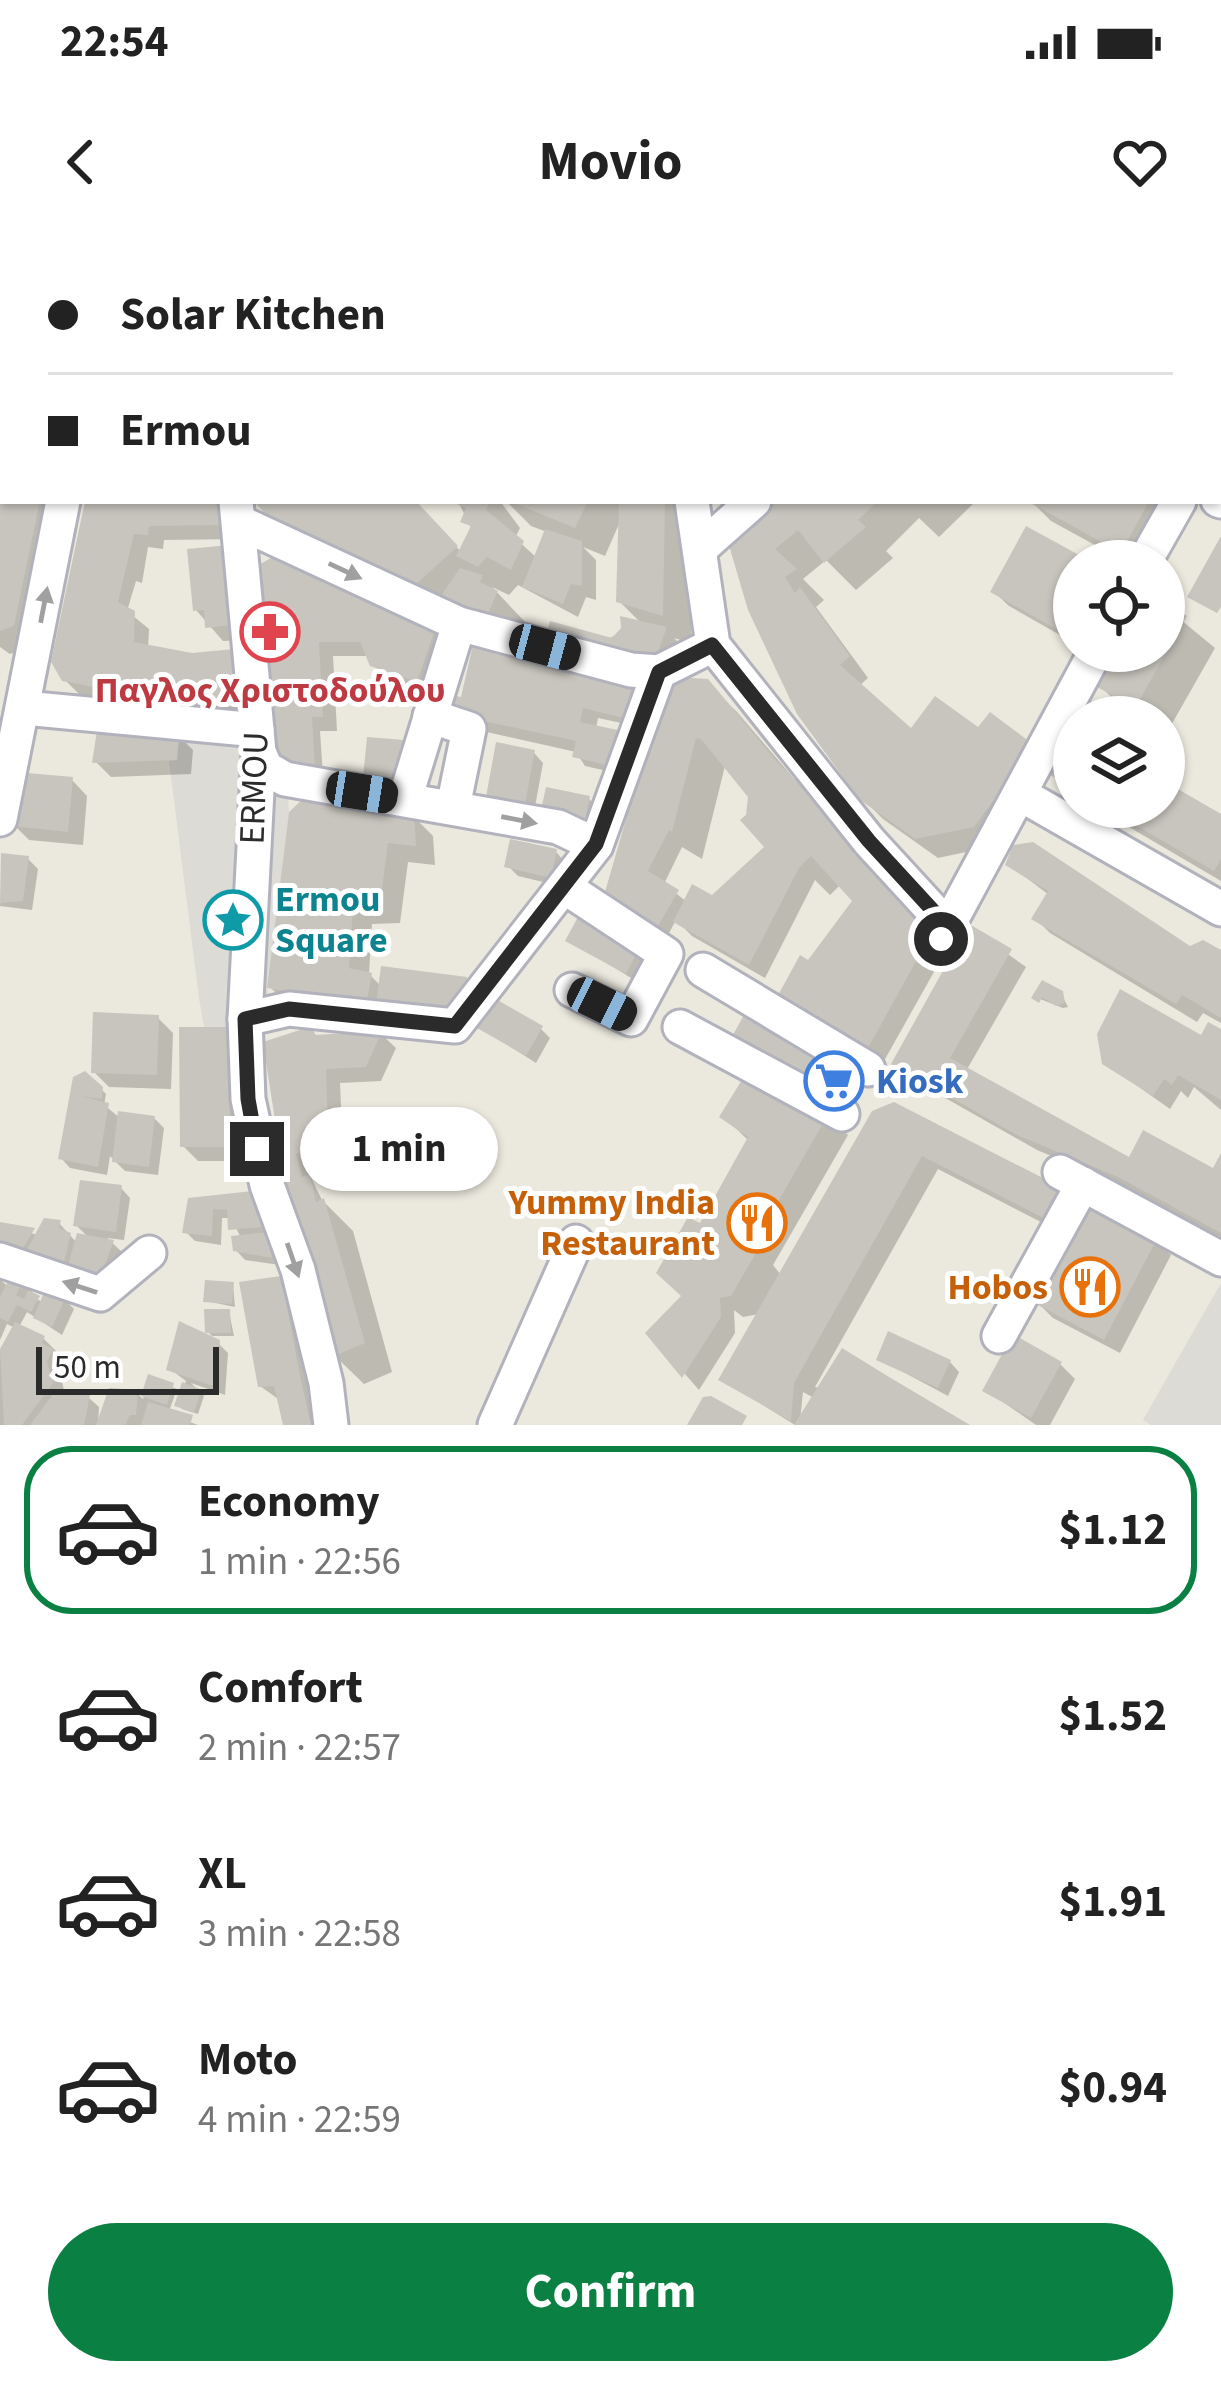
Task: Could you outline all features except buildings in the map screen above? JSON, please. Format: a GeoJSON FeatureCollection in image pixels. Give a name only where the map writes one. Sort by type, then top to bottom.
{"type":"FeatureCollection","features":[{"type":"Feature","properties":{"kind":"street"},"geometry":{"type":"LineString","coordinates":[[0,819],[8,705],[62,504]]}},
{"type":"Feature","properties":{"kind":"street"},"geometry":{"type":"LineString","coordinates":[[692,504],[712,645],[945,933],[1085,672]]}},
{"type":"Feature","properties":{"kind":"street"},"geometry":{"type":"LineString","coordinates":[[700,549],[751,504]]}},
{"type":"Feature","properties":{"kind":"street"},"geometry":{"type":"LineString","coordinates":[[1157,540],[1177,504]]}},
{"type":"Feature","properties":{"kind":"street"},"geometry":{"type":"LineString","coordinates":[[237,511],[459,624],[631,670],[659,672],[712,645]]}},
{"type":"Feature","properties":{"kind":"street","name":"ERMOU"},"geometry":{"type":"LineString","coordinates":[[237,511],[258,741],[245,1019],[248,1099],[257,1149],[298,1270],[326,1383],[331,1425]]}},
{"type":"Feature","properties":{"kind":"street"},"geometry":{"type":"LineString","coordinates":[[405,799],[459,624]]}},
{"type":"Feature","properties":{"kind":"street"},"geometry":{"type":"LineString","coordinates":[[245,1019],[289,1009],[455,1026],[596,844],[659,672]]}},
{"type":"Feature","properties":{"kind":"street"},"geometry":{"type":"LineString","coordinates":[[8,705],[258,741],[266,769],[285,779],[558,827],[596,844]]}},
{"type":"Feature","properties":{"kind":"street"},"geometry":{"type":"LineString","coordinates":[[430,716],[469,729],[453,807]]}},
{"type":"Feature","properties":{"kind":"street"},"geometry":{"type":"LineString","coordinates":[[1020,794],[1221,909]]}},
{"type":"Feature","properties":{"kind":"street"},"geometry":{"type":"LineString","coordinates":[[566,888],[666,954],[632,1019],[572,990]]}},
{"type":"Feature","properties":{"kind":"street"},"geometry":{"type":"LineString","coordinates":[[703,970],[868,1069]]}},
{"type":"Feature","properties":{"kind":"street"},"geometry":{"type":"LineString","coordinates":[[680,1027],[842,1114]]}},
{"type":"Feature","properties":{"kind":"street"},"geometry":{"type":"LineString","coordinates":[[999,1336],[1071,1178],[1221,1259]]}},
{"type":"Feature","properties":{"kind":"street"},"geometry":{"type":"LineString","coordinates":[[495,1425],[576,1242]]}},
{"type":"Feature","properties":{"kind":"street"},"geometry":{"type":"LineString","coordinates":[[0,1260],[100,1294],[149,1253]]}},
{"type":"Feature","properties":{"kind":"shaded area","name":"Ermou Square"},"geometry":{"type":"Polygon","coordinates":[[[183,704],[249,708],[287,778],[289,812],[267,988],[272,1009],[229,1027],[204,1027],[199,998],[169,761],[177,760],[183,704]]]}},
{"type":"Feature","properties":{"kind":"shaded area"},"geometry":{"type":"Polygon","coordinates":[[[1221,1283],[1221,1425],[1151,1425],[1143,1420],[1221,1283]]]}},
{"type":"Feature","properties":{"kind":"place","name":"Παγλος Χριστοδούλου"},"geometry":{"type":"Point","coordinates":[270,632]}},
{"type":"Feature","properties":{"kind":"place","name":"Ermou Square"},"geometry":{"type":"Point","coordinates":[233,920]}},
{"type":"Feature","properties":{"kind":"place","name":"Kiosk"},"geometry":{"type":"Point","coordinates":[834,1081]}},
{"type":"Feature","properties":{"kind":"place","name":"Yummy India Restaurant"},"geometry":{"type":"Point","coordinates":[757,1223]}},
{"type":"Feature","properties":{"kind":"place","name":"Hobos"},"geometry":{"type":"Point","coordinates":[1090,1287]}},
{"type":"Feature","properties":{"kind":"route"},"geometry":{"type":"LineString","coordinates":[[257,1149],[248,1099],[245,1019],[272,1009],[289,1009],[455,1026],[596,844],[612,812],[659,672],[712,645],[869,841],[948,927],[941,939]]}}]}
